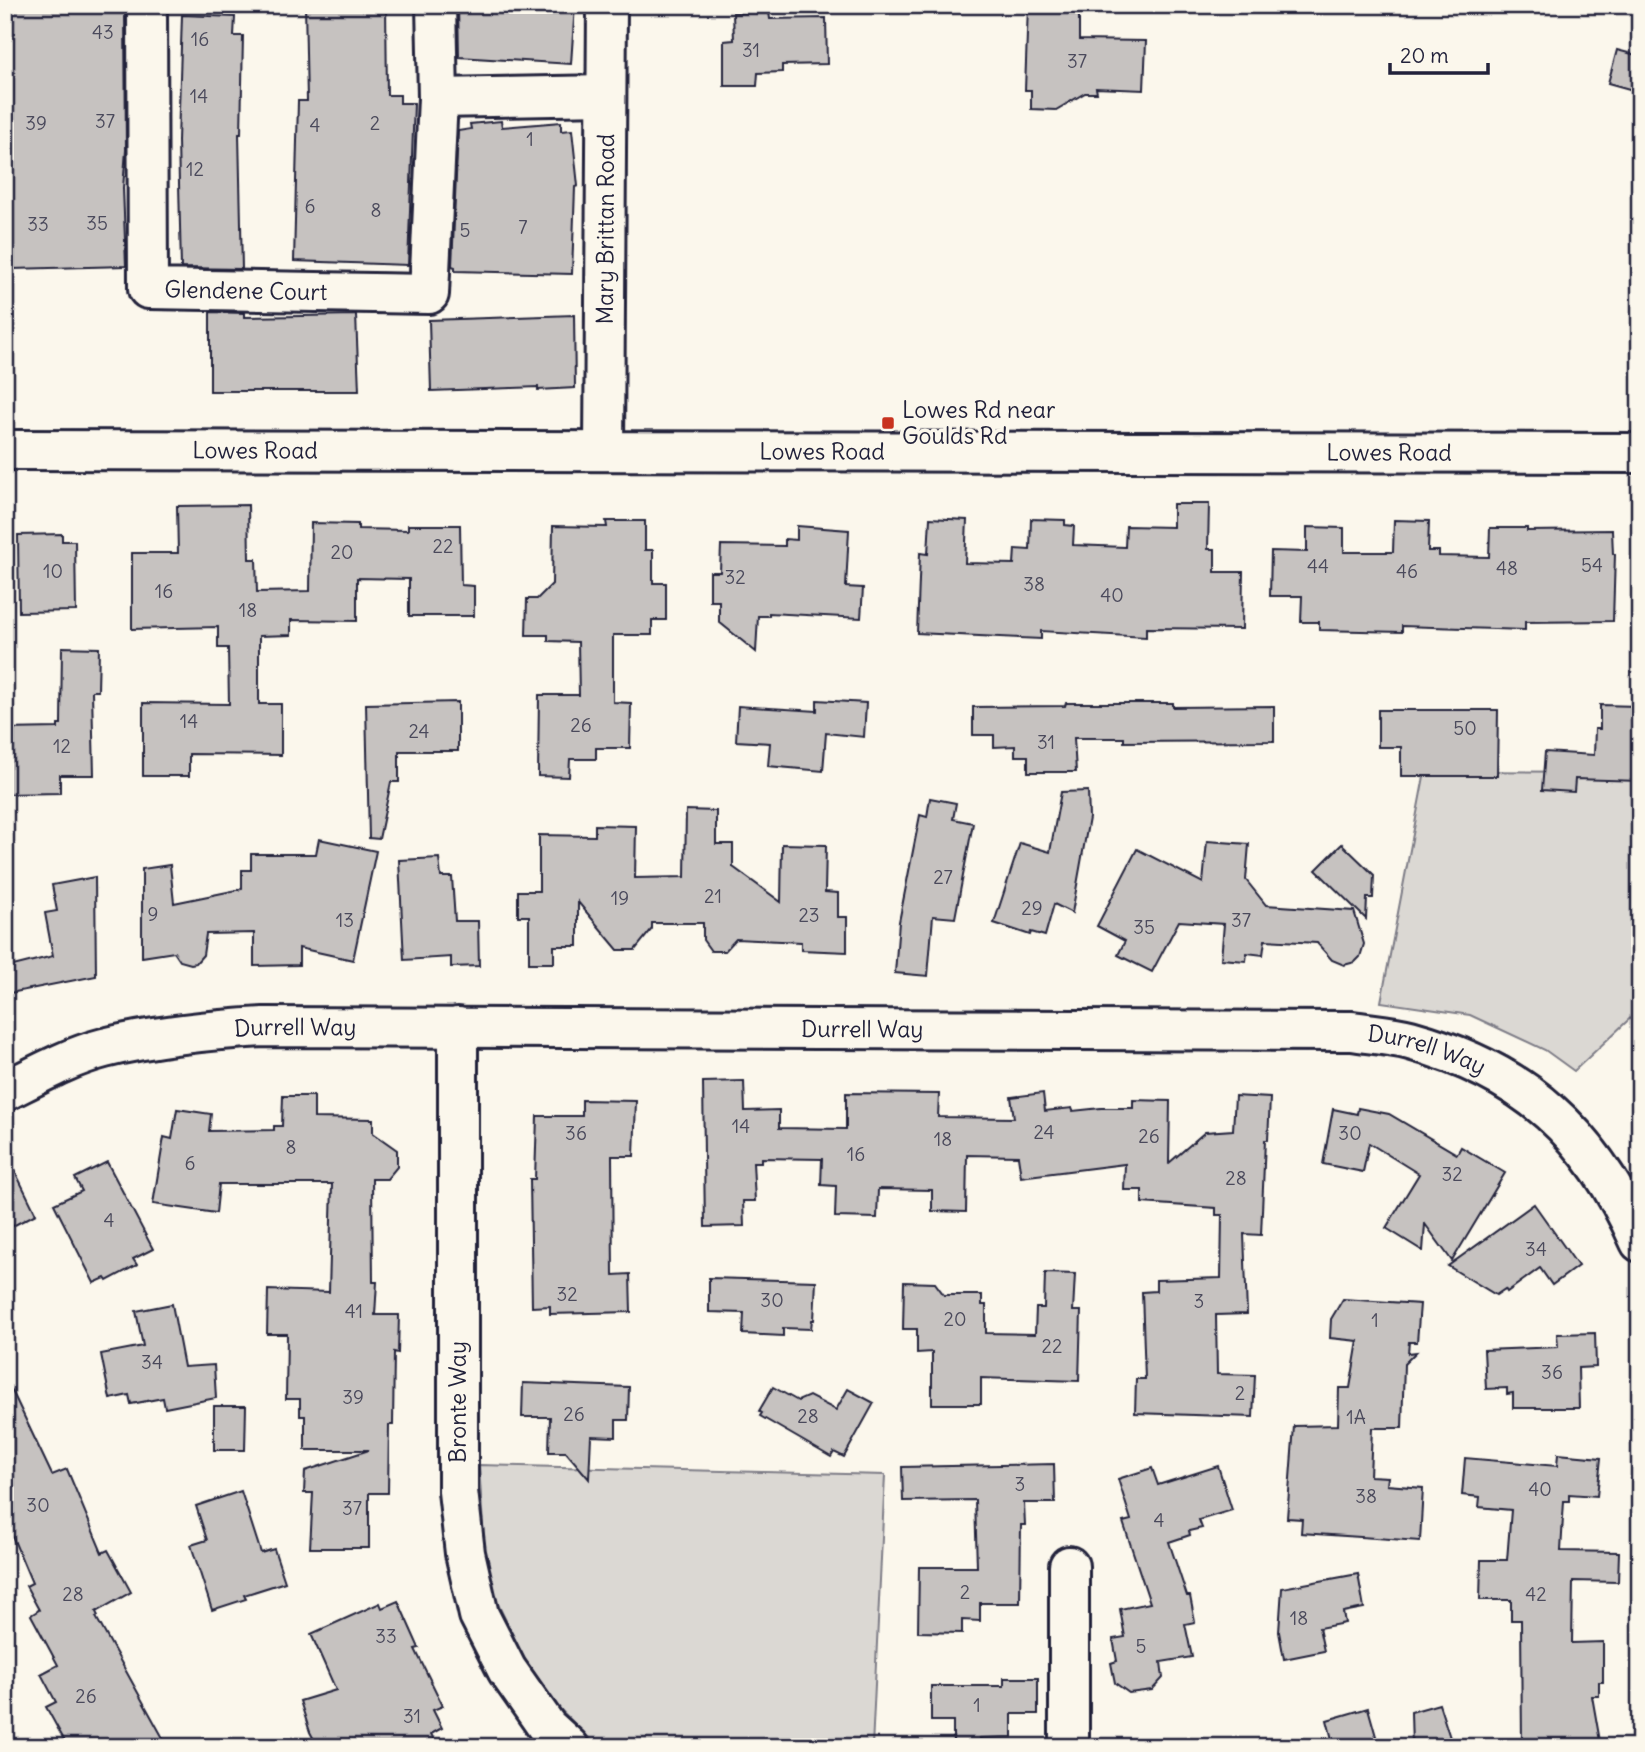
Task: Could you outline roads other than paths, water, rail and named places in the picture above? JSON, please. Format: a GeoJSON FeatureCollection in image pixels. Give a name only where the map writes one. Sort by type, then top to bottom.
{"type":"FeatureCollection","features":[{"type":"Feature","properties":{"kind":"street","name":"Glendene Court"},"geometry":{"type":"LineString","coordinates":[[146,5],[148,289],[429,294],[438,97],[436,5]]}},
{"type":"Feature","properties":{"kind":"street","name":"Mary Brittan Road"},"geometry":{"type":"LineString","coordinates":[[604,451],[607,5]]}},
{"type":"Feature","properties":{"kind":"street"},"geometry":{"type":"LineString","coordinates":[[438,97],[606,95]]}},
{"type":"Feature","properties":{"kind":"street","name":"Lowes Road"},"geometry":{"type":"LineString","coordinates":[[5,450],[1640,453]]}},
{"type":"Feature","properties":{"kind":"street","name":"Durrell Way"},"geometry":{"type":"LineString","coordinates":[[5,1091],[56,1065],[103,1049],[202,1031],[264,1027],[1352,1031],[1408,1040],[1465,1058],[1514,1083],[1553,1114],[1584,1145],[1611,1185],[1640,1242]]}},
{"type":"Feature","properties":{"kind":"street","name":"Bronte Way"},"geometry":{"type":"LineString","coordinates":[[458,1027],[458,1491],[465,1553],[479,1615],[508,1670],[547,1727],[569,1747]]}},
{"type":"Feature","properties":{"kind":"street"},"geometry":{"type":"LineString","coordinates":[[1069,1566],[1069,1747]]}},
{"type":"Feature","properties":{"kind":"place","name":"Lowes Rd near Goulds Rd"},"geometry":{"type":"Point","coordinates":[888,423]}}]}
